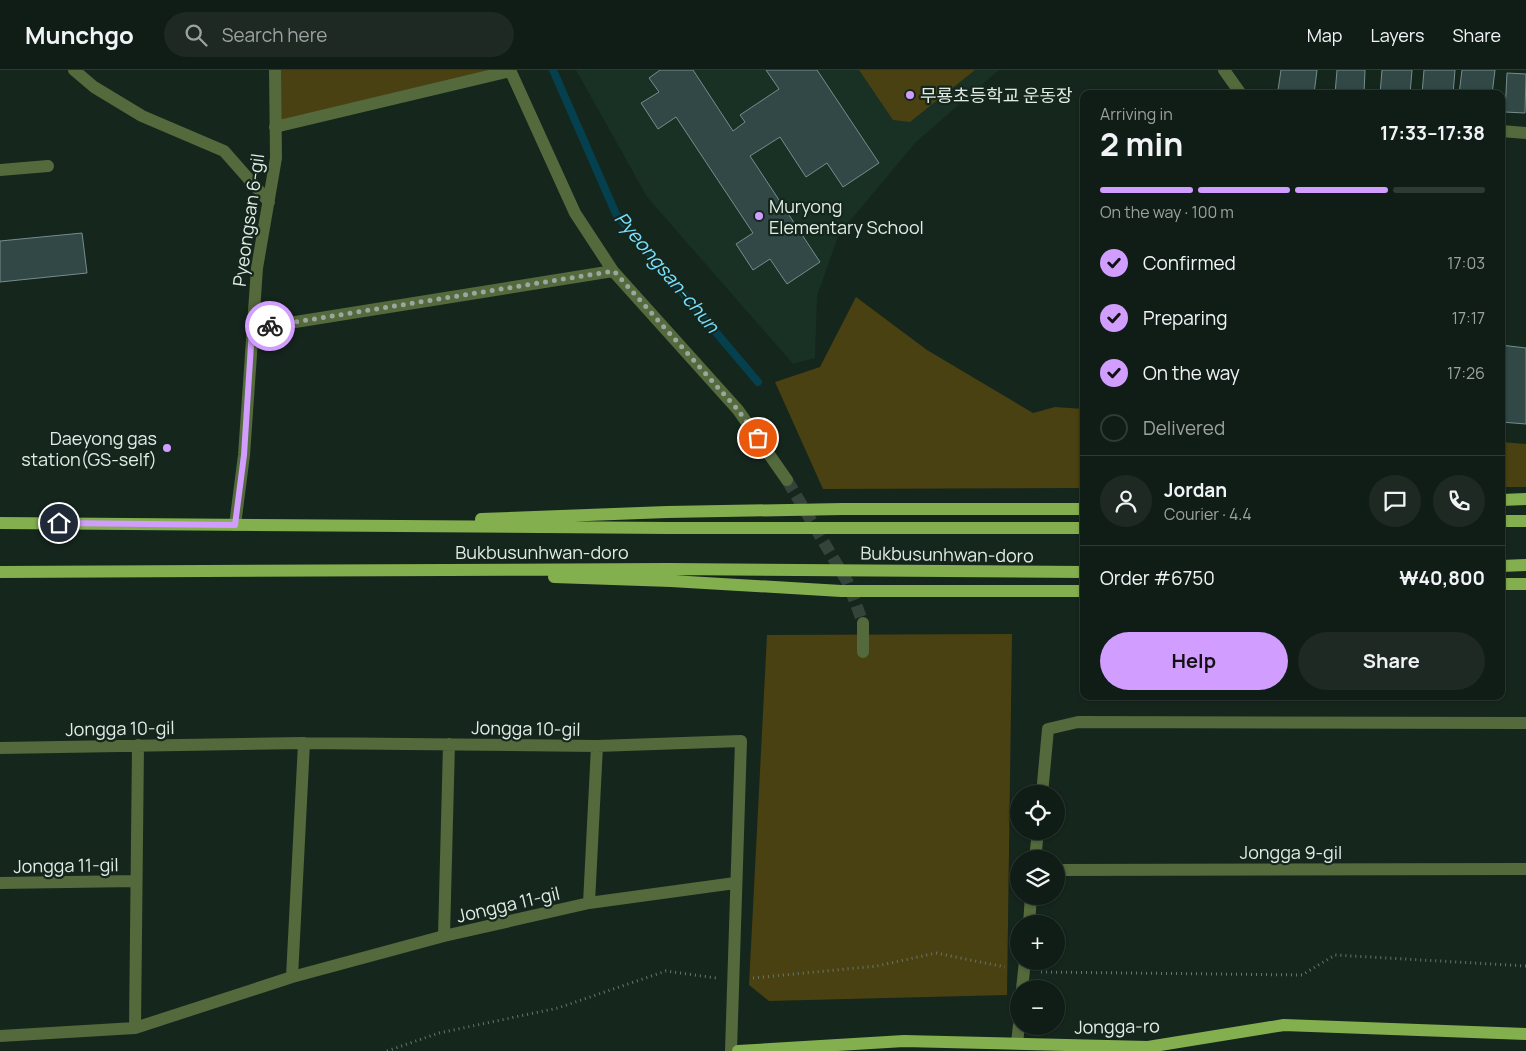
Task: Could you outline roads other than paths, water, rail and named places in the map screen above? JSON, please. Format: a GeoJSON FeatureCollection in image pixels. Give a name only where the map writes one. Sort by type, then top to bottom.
{"type":"FeatureCollection","features":[{"type":"Feature","properties":{"kind":"main road"},"geometry":{"type":"LineString","coordinates":[[1505,500],[1526,499]]}},
{"type":"Feature","properties":{"kind":"main road"},"geometry":{"type":"LineString","coordinates":[[316,526],[667,512],[843,509],[1080,509]]}},
{"type":"Feature","properties":{"kind":"main road"},"geometry":{"type":"LineString","coordinates":[[1505,521],[1526,521]]}},
{"type":"Feature","properties":{"kind":"main road","name":"Bukbusunhwan-doro"},"geometry":{"type":"LineString","coordinates":[[0,523],[668,528],[1080,528]]}},
{"type":"Feature","properties":{"kind":"main road"},"geometry":{"type":"LineString","coordinates":[[1505,566],[1526,565]]}},
{"type":"Feature","properties":{"kind":"main road","name":"Bukbusunhwan-doro"},"geometry":{"type":"LineString","coordinates":[[0,572],[668,568],[1080,572]]}},
{"type":"Feature","properties":{"kind":"main road"},"geometry":{"type":"LineString","coordinates":[[319,570],[671,581],[841,591],[1080,591]]}},
{"type":"Feature","properties":{"kind":"main road"},"geometry":{"type":"LineString","coordinates":[[1505,584],[1526,584]]}},
{"type":"Feature","properties":{"kind":"main road","name":"Jongga-ro"},"geometry":{"type":"LineString","coordinates":[[738,1051],[904,1041],[1148,1046],[1284,1025],[1526,1034]]}},
{"type":"Feature","properties":{"kind":"street"},"geometry":{"type":"LineString","coordinates":[[74,70],[94,87],[142,116],[224,151],[269,202]]}},
{"type":"Feature","properties":{"kind":"street"},"geometry":{"type":"LineString","coordinates":[[276,127],[510,70],[575,213],[614,271],[738,410],[787,480]]}},
{"type":"Feature","properties":{"kind":"street"},"geometry":{"type":"LineString","coordinates":[[1224,70],[1238,90]]}},
{"type":"Feature","properties":{"kind":"street","name":"Pyeongsan 6-gil"},"geometry":{"type":"LineString","coordinates":[[235,525],[244,455],[257,268],[276,158],[276,127],[271,71]]}},
{"type":"Feature","properties":{"kind":"street"},"geometry":{"type":"LineString","coordinates":[[1505,131],[1526,133]]}},
{"type":"Feature","properties":{"kind":"street"},"geometry":{"type":"LineString","coordinates":[[0,170],[48,166]]}},
{"type":"Feature","properties":{"kind":"street"},"geometry":{"type":"LineString","coordinates":[[252,329],[614,271]]}},
{"type":"Feature","properties":{"kind":"street"},"geometry":{"type":"LineString","coordinates":[[863,623],[863,652]]}},
{"type":"Feature","properties":{"kind":"street"},"geometry":{"type":"LineString","coordinates":[[1043,785],[1048,729],[1078,722],[1526,723]]}},
{"type":"Feature","properties":{"kind":"street","name":"Jongga 10-gil"},"geometry":{"type":"LineString","coordinates":[[0,748],[304,743],[597,746],[741,741],[731,1051]]}},
{"type":"Feature","properties":{"kind":"street"},"geometry":{"type":"LineString","coordinates":[[292,977],[304,743]]}},
{"type":"Feature","properties":{"kind":"street"},"geometry":{"type":"LineString","coordinates":[[444,936],[449,744]]}},
{"type":"Feature","properties":{"kind":"street"},"geometry":{"type":"LineString","coordinates":[[136,881],[138,745]]}},
{"type":"Feature","properties":{"kind":"street"},"geometry":{"type":"LineString","coordinates":[[589,903],[597,746]]}},
{"type":"Feature","properties":{"kind":"street","name":"Jongga 9-gil"},"geometry":{"type":"LineString","coordinates":[[1065,870],[1526,869]]}},
{"type":"Feature","properties":{"kind":"street","name":"Jongga 11-gil"},"geometry":{"type":"LineString","coordinates":[[0,883],[136,881],[135,1028]]}},
{"type":"Feature","properties":{"kind":"street","name":"Jongga 11-gil"},"geometry":{"type":"LineString","coordinates":[[0,1036],[135,1028],[292,977],[444,936],[589,903],[736,883]]}},
{"type":"Feature","properties":{"kind":"street"},"geometry":{"type":"LineString","coordinates":[[1017,1044],[1018,1035]]}},
{"type":"Feature","properties":{"kind":"waterway","name":"Pyeongsan-chun"},"geometry":{"type":"LineString","coordinates":[[553,70],[616,214],[758,382]]}},
{"type":"Feature","properties":{"kind":"tunnel"},"geometry":{"type":"LineString","coordinates":[[787,480],[848,583],[863,623]]}},
{"type":"Feature","properties":{"kind":"place","name":"무룡초등학교 운동장"},"geometry":{"type":"Point","coordinates":[910,95]}},
{"type":"Feature","properties":{"kind":"place","name":"Muryong Elementary School"},"geometry":{"type":"Point","coordinates":[759,216]}},
{"type":"Feature","properties":{"kind":"place","name":"Daeyong gas station(GS-self)"},"geometry":{"type":"Point","coordinates":[167,448]}}]}
